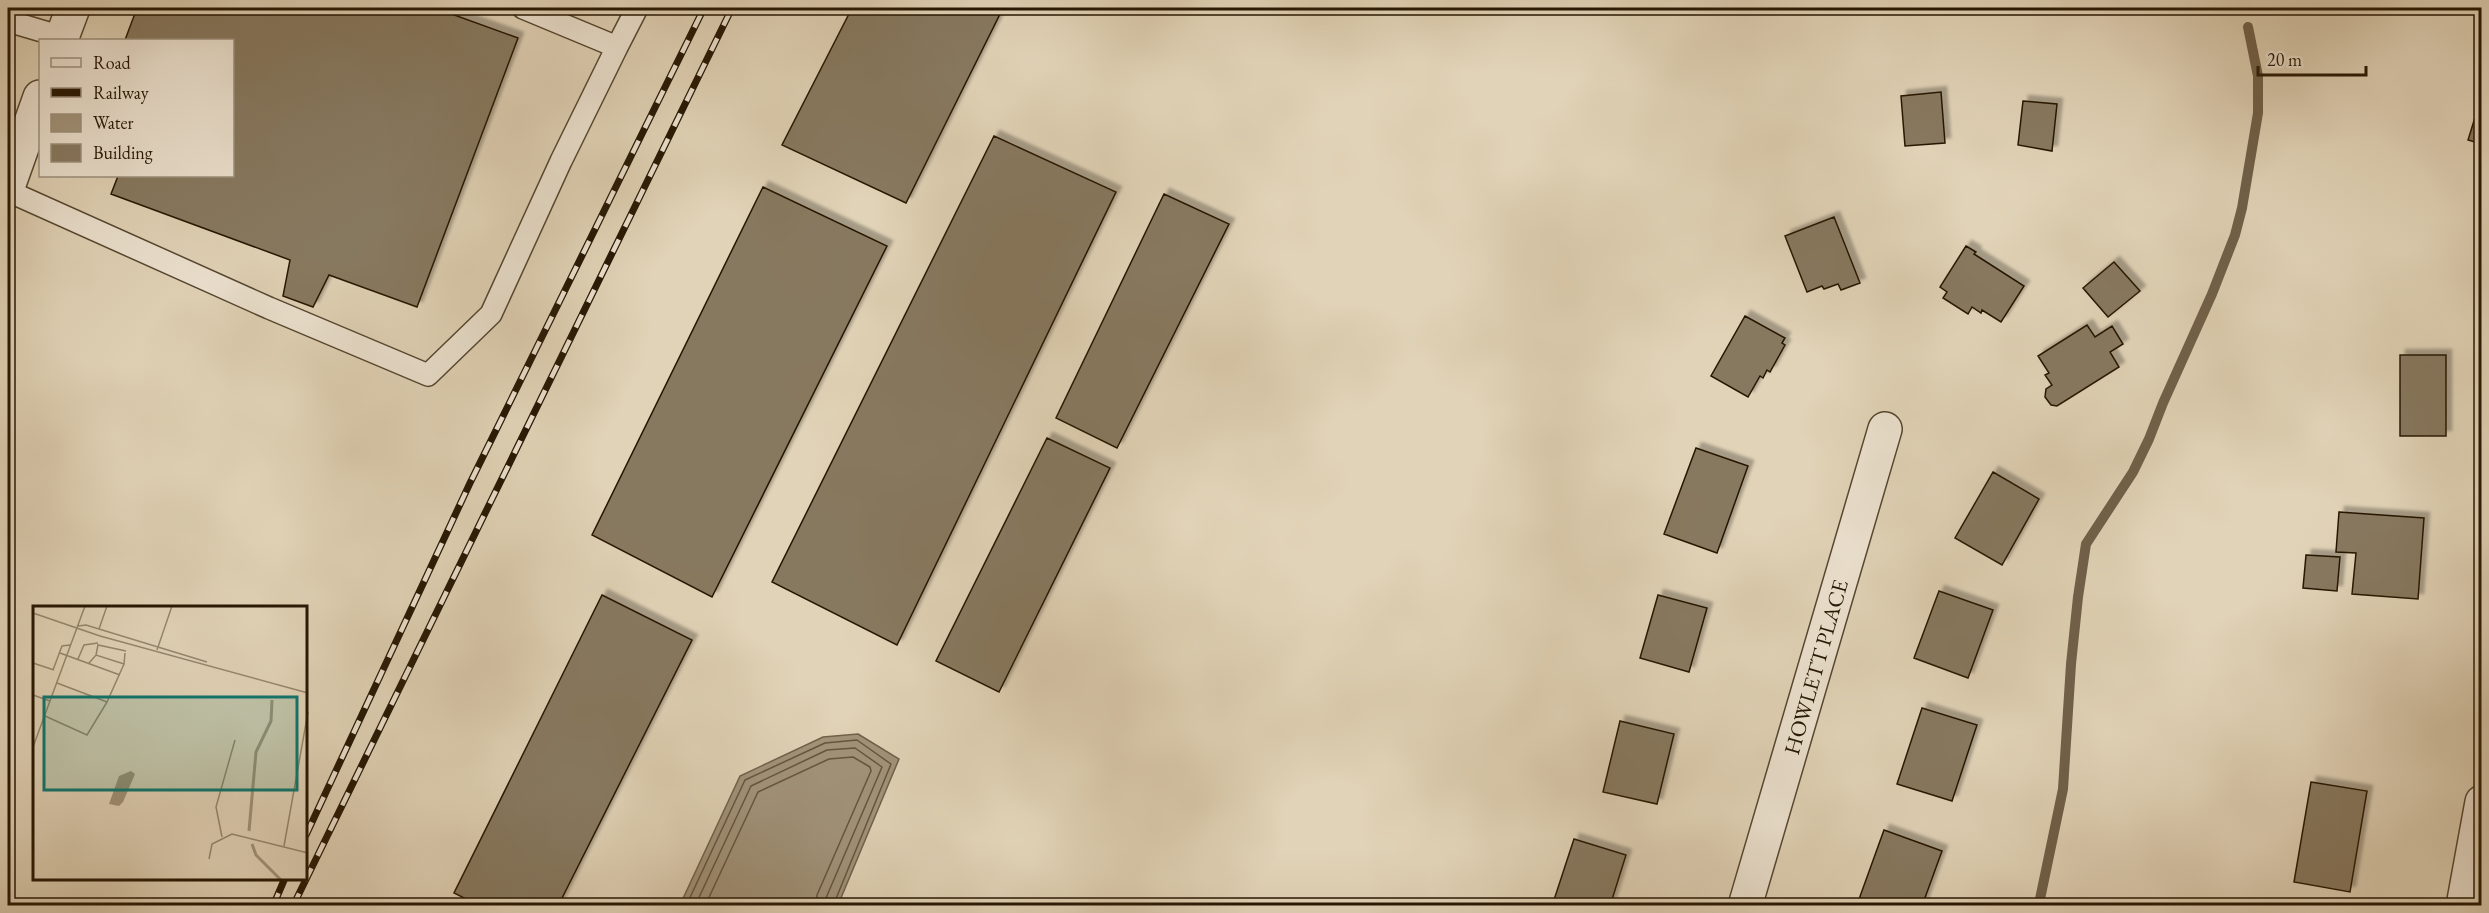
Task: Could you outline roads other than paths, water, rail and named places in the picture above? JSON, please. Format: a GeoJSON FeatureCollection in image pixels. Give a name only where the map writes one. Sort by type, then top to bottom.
{"type":"FeatureCollection","features":[{"type":"Feature","properties":{"kind":"street"},"geometry":{"type":"LineString","coordinates":[[8,189],[39,100]]}},
{"type":"Feature","properties":{"kind":"street","name":"HOWLETT PLACE"},"geometry":{"type":"LineString","coordinates":[[1745,906],[1885,429]]}},
{"type":"Feature","properties":{"kind":"street"},"geometry":{"type":"LineString","coordinates":[[2463,906],[2481,802]]}},
{"type":"Feature","properties":{"kind":"lane"},"geometry":{"type":"LineString","coordinates":[[523,8],[617,47]]}},
{"type":"Feature","properties":{"kind":"lane"},"geometry":{"type":"LineString","coordinates":[[8,189],[269,308],[428,375],[491,314],[561,161],[637,8]]}},
{"type":"Feature","properties":{"kind":"lane"},"geometry":{"type":"LineString","coordinates":[[8,21],[65,28]]}},
{"type":"Feature","properties":{"kind":"water"},"geometry":{"type":"Polygon","coordinates":[[[858,734],[899,759],[838,905],[680,905],[740,776],[823,737],[858,734]]]}},
{"type":"Feature","properties":{"kind":"waterway"},"geometry":{"type":"LineString","coordinates":[[2041,906],[2040,899],[2063,789],[2071,664],[2086,544],[2133,472],[2149,439],[2235,235],[2242,208],[2258,113],[2258,76],[2248,27]]}},
{"type":"Feature","properties":{"kind":"railway"},"geometry":{"type":"LineString","coordinates":[[308,831],[470,483],[704,8]]}},
{"type":"Feature","properties":{"kind":"railway"},"geometry":{"type":"LineString","coordinates":[[308,875],[732,8]]}},
{"type":"Feature","properties":{"kind":"railway"},"geometry":{"type":"LineString","coordinates":[[273,906],[284,880]]}},
{"type":"Feature","properties":{"kind":"railway"},"geometry":{"type":"LineString","coordinates":[[293,906],[306,880]]}}]}
